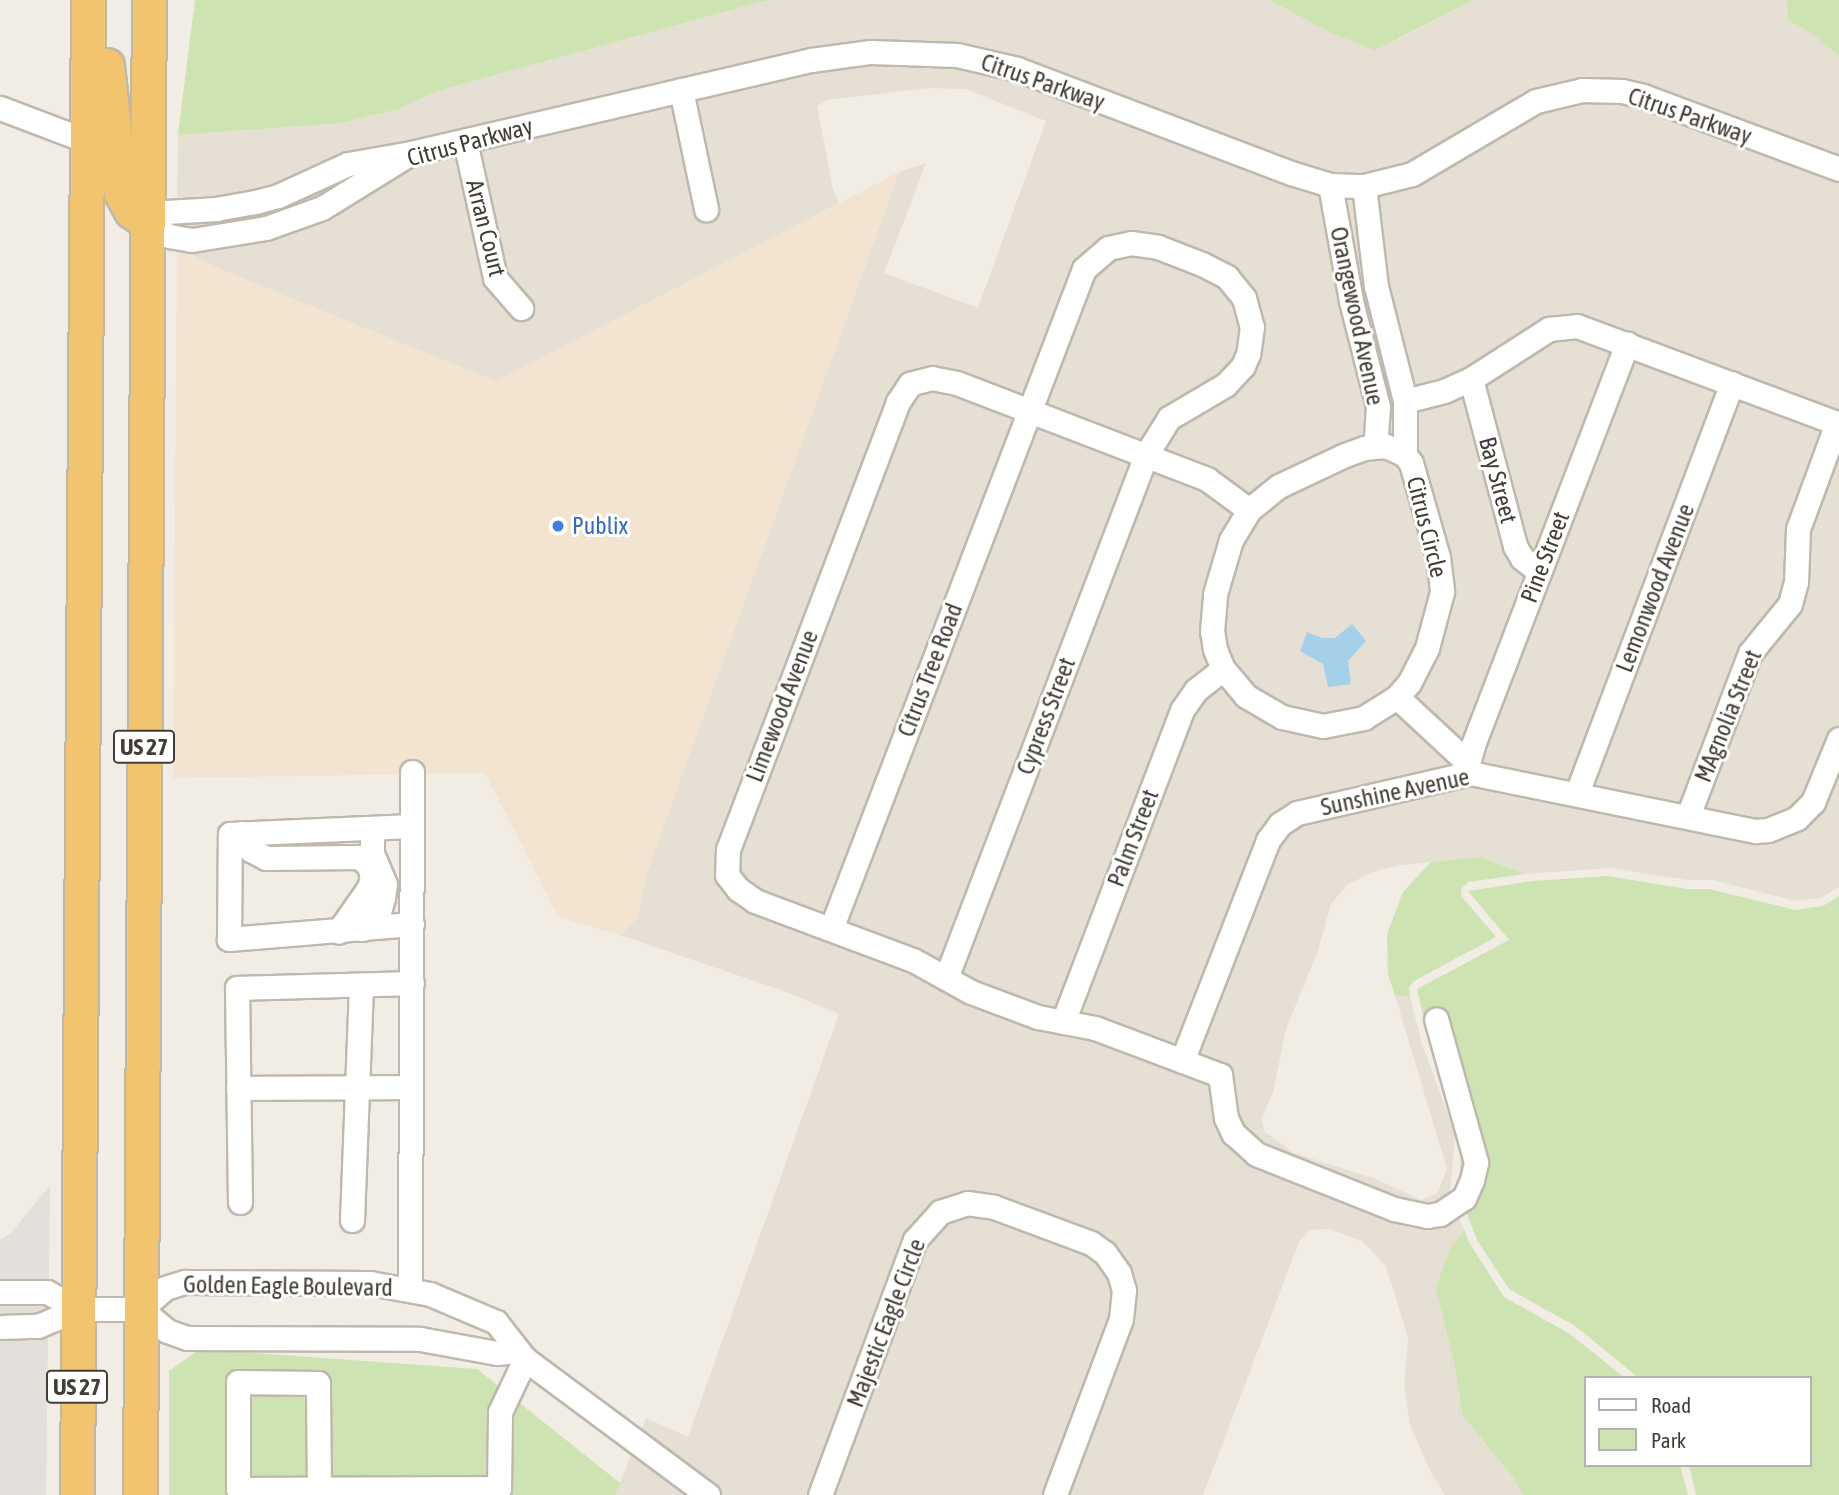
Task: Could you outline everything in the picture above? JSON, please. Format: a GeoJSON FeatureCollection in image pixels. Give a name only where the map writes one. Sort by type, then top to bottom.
{"type":"FeatureCollection","features":[{"type":"Feature","properties":{"kind":"highway","name":"US 27"},"geometry":{"type":"LineString","coordinates":[[77,1495],[88,0]]}},
{"type":"Feature","properties":{"kind":"highway"},"geometry":{"type":"LineString","coordinates":[[107,0],[107,78],[119,182],[125,203],[148,223]]}},
{"type":"Feature","properties":{"kind":"highway","name":"US 27"},"geometry":{"type":"LineString","coordinates":[[140,1495],[149,0]]}},
{"type":"Feature","properties":{"kind":"street","name":"Citrus Parkway"},"geometry":{"type":"LineString","coordinates":[[148,223],[169,236],[192,240],[266,228],[322,208],[411,153],[839,55],[899,51],[957,55],[1017,69],[1291,173],[1330,185],[1364,186],[1412,174],[1536,101],[1582,90],[1622,91],[1643,96],[1839,169]]}},
{"type":"Feature","properties":{"kind":"street"},"geometry":{"type":"LineString","coordinates":[[681,90],[706,209]]}},
{"type":"Feature","properties":{"kind":"street"},"geometry":{"type":"LineString","coordinates":[[0,108],[87,141]]}},
{"type":"Feature","properties":{"kind":"street","name":"Arran Court"},"geometry":{"type":"LineString","coordinates":[[465,141],[495,278],[521,308]]}},
{"type":"Feature","properties":{"kind":"street"},"geometry":{"type":"LineString","coordinates":[[148,223],[166,212],[217,209],[255,202],[367,159],[411,153]]}},
{"type":"Feature","properties":{"kind":"street"},"geometry":{"type":"LineString","coordinates":[[309,183],[322,208]]}},
{"type":"Feature","properties":{"kind":"street","name":"Orangewood Avenue"},"geometry":{"type":"LineString","coordinates":[[1330,185],[1353,312],[1378,407],[1375,446]]}},
{"type":"Feature","properties":{"kind":"street"},"geometry":{"type":"LineString","coordinates":[[1364,186],[1369,250],[1379,303],[1405,401],[1405,455]]}},
{"type":"Feature","properties":{"kind":"street"},"geometry":{"type":"LineString","coordinates":[[1029,411],[1079,278],[1091,260],[1108,248],[1131,243],[1158,247],[1215,270],[1237,287],[1250,312],[1251,340],[1243,366],[1235,377],[1169,418],[1146,455]]}},
{"type":"Feature","properties":{"kind":"street"},"geometry":{"type":"LineString","coordinates":[[1353,312],[1379,303]]}},
{"type":"Feature","properties":{"kind":"street"},"geometry":{"type":"LineString","coordinates":[[1405,401],[1444,391],[1471,379],[1536,335],[1562,325],[1593,329],[1838,423]]}},
{"type":"Feature","properties":{"kind":"street","name":"Pine Street"},"geometry":{"type":"LineString","coordinates":[[1469,768],[1539,572],[1627,343]]}},
{"type":"Feature","properties":{"kind":"street","name":"Limewood Avenue"},"geometry":{"type":"LineString","coordinates":[[1249,510],[1207,480],[1146,455],[957,383],[920,379],[903,392],[878,453],[726,857],[727,875],[745,895],[913,960],[1004,1005],[1095,1028],[1220,1075],[1226,1118],[1241,1142],[1256,1154],[1404,1212],[1427,1216],[1440,1214],[1464,1198],[1476,1162],[1436,1019]]}},
{"type":"Feature","properties":{"kind":"street","name":"Bay Street"},"geometry":{"type":"LineString","coordinates":[[1471,379],[1515,546],[1522,558],[1539,572]]}},
{"type":"Feature","properties":{"kind":"street","name":"Lemonwood Avenue"},"geometry":{"type":"LineString","coordinates":[[1577,793],[1732,383]]}},
{"type":"Feature","properties":{"kind":"street","name":"Citrus Tree Road"},"geometry":{"type":"LineString","coordinates":[[831,929],[1029,411]]}},
{"type":"Feature","properties":{"kind":"street","name":"MAgnolia Street"},"geometry":{"type":"LineString","coordinates":[[1688,817],[1750,653],[1790,604],[1796,582],[1798,529],[1838,423]]}},
{"type":"Feature","properties":{"kind":"street","name":"Citrus Circle"},"geometry":{"type":"LineString","coordinates":[[1375,446],[1396,449],[1405,455],[1416,475],[1438,557],[1441,592],[1427,648],[1409,683],[1397,697],[1364,718],[1344,724],[1301,723],[1274,713],[1246,696],[1223,668],[1215,649],[1212,631],[1214,594],[1231,540],[1249,510],[1299,474],[1375,446]]}},
{"type":"Feature","properties":{"kind":"street","name":"Cypress Street"},"geometry":{"type":"LineString","coordinates":[[946,978],[1146,455]]}},
{"type":"Feature","properties":{"kind":"street","name":"Palm Street"},"geometry":{"type":"LineString","coordinates":[[1063,1022],[1182,709],[1196,690],[1223,668]]}},
{"type":"Feature","properties":{"kind":"street"},"geometry":{"type":"LineString","coordinates":[[1397,697],[1469,768]]}},
{"type":"Feature","properties":{"kind":"street","name":"Sunshine Avenue"},"geometry":{"type":"LineString","coordinates":[[1182,1061],[1263,852],[1280,824],[1297,813],[1469,768],[1755,831],[1788,824],[1813,802],[1839,739]]}},
{"type":"Feature","properties":{"kind":"street"},"geometry":{"type":"LineString","coordinates":[[410,1288],[412,772]]}},
{"type":"Feature","properties":{"kind":"street"},"geometry":{"type":"LineString","coordinates":[[412,826],[230,834],[229,939],[338,932],[412,923]]}},
{"type":"Feature","properties":{"kind":"street"},"geometry":{"type":"LineString","coordinates":[[362,929],[379,912],[385,884],[372,853],[372,828]]}},
{"type":"Feature","properties":{"kind":"street"},"geometry":{"type":"LineString","coordinates":[[241,833],[251,850],[267,858],[358,857],[369,865],[372,879],[368,889],[338,932]]}},
{"type":"Feature","properties":{"kind":"street"},"geometry":{"type":"LineString","coordinates":[[240,1202],[237,988],[412,983]]}},
{"type":"Feature","properties":{"kind":"street"},"geometry":{"type":"LineString","coordinates":[[352,1220],[361,986]]}},
{"type":"Feature","properties":{"kind":"street"},"geometry":{"type":"LineString","coordinates":[[238,1088],[411,1087]]}},
{"type":"Feature","properties":{"kind":"street","name":"Majestic Eagle Circle"},"geometry":{"type":"LineString","coordinates":[[820,1495],[915,1240],[940,1213],[967,1203],[994,1207],[1091,1243],[1113,1262],[1122,1281],[1124,1303],[1121,1319],[1055,1495]]}},
{"type":"Feature","properties":{"kind":"street","name":"Golden Eagle Boulevard"},"geometry":{"type":"LineString","coordinates":[[141,1309],[165,1288],[185,1282],[370,1283],[410,1288],[451,1301],[496,1322],[512,1339],[521,1355],[708,1495]]}},
{"type":"Feature","properties":{"kind":"street"},"geometry":{"type":"LineString","coordinates":[[0,1292],[47,1293],[78,1309]]}},
{"type":"Feature","properties":{"kind":"street"},"geometry":{"type":"LineString","coordinates":[[0,1327],[38,1326],[78,1309],[141,1309],[167,1331],[187,1338],[412,1339],[454,1343],[497,1353],[521,1355],[500,1412],[499,1491],[319,1487],[238,1492],[238,1382],[318,1383],[319,1487]]}},
{"type":"Feature","properties":{"kind":"shaded area"},"geometry":{"type":"Polygon","coordinates":[[[768,0],[1269,0],[1333,34],[1399,39],[1474,0],[1787,0],[1789,20],[1812,33],[1839,56],[1839,887],[1821,898],[1796,901],[1712,880],[1688,880],[1610,868],[1525,874],[1481,857],[1401,865],[1375,871],[1347,885],[1331,904],[1317,953],[1286,1029],[1273,1093],[1261,1119],[1265,1132],[1294,1153],[1373,1178],[1421,1200],[1438,1192],[1447,1169],[1395,995],[1410,997],[1421,1041],[1455,1134],[1450,1193],[1464,1230],[1450,1248],[1453,1358],[1463,1416],[1512,1476],[1523,1495],[1445,1495],[1431,1472],[1410,1425],[1404,1384],[1408,1338],[1386,1266],[1362,1241],[1329,1229],[1310,1230],[1299,1242],[1203,1495],[615,1495],[646,1418],[688,1437],[839,1014],[784,991],[620,935],[638,917],[646,875],[899,172],[926,163],[884,273],[978,308],[1046,121],[966,89],[928,88],[828,100],[817,106],[833,190],[839,203],[496,382],[220,269],[177,248],[178,135],[341,123],[399,109],[437,91],[768,0]]]}},
{"type":"Feature","properties":{"kind":"shaded area"},"geometry":{"type":"Polygon","coordinates":[[[899,172],[646,875],[638,917],[620,935],[558,917],[485,773],[173,778],[177,248],[220,269],[496,381],[899,172]]]}},
{"type":"Feature","properties":{"kind":"shaded area"},"geometry":{"type":"Polygon","coordinates":[[[50,1185],[46,1495],[0,1495],[0,1240],[11,1233],[50,1185]]]}},
{"type":"Feature","properties":{"kind":"green space"},"geometry":{"type":"Polygon","coordinates":[[[195,0],[768,0],[437,91],[399,109],[341,123],[178,135],[195,0]]]}},
{"type":"Feature","properties":{"kind":"green space"},"geometry":{"type":"Polygon","coordinates":[[[1269,0],[1474,0],[1375,50],[1333,34],[1269,0]]]}},
{"type":"Feature","properties":{"kind":"green space"},"geometry":{"type":"Polygon","coordinates":[[[1787,0],[1839,0],[1839,56],[1811,33],[1788,20],[1787,0]]]}},
{"type":"Feature","properties":{"kind":"green space"},"geometry":{"type":"Polygon","coordinates":[[[1481,857],[1525,874],[1468,882],[1461,889],[1462,897],[1496,937],[1414,981],[1409,987],[1410,997],[1395,995],[1388,975],[1387,934],[1403,892],[1431,862],[1481,857]]]}},
{"type":"Feature","properties":{"kind":"green space"},"geometry":{"type":"Polygon","coordinates":[[[1608,876],[1687,889],[1709,889],[1795,910],[1823,906],[1839,896],[1839,1495],[1696,1495],[1689,1467],[1811,1467],[1811,1376],[1637,1376],[1575,1326],[1509,1289],[1477,1240],[1458,1191],[1463,1132],[1428,1037],[1417,989],[1509,940],[1468,891],[1532,881],[1608,876]]]}},
{"type":"Feature","properties":{"kind":"green space"},"geometry":{"type":"Polygon","coordinates":[[[1464,1230],[1504,1297],[1570,1334],[1622,1376],[1584,1376],[1584,1467],[1681,1467],[1688,1495],[1523,1495],[1512,1476],[1463,1416],[1453,1358],[1436,1288],[1450,1248],[1464,1230]]]}},
{"type":"Feature","properties":{"kind":"green space"},"geometry":{"type":"Polygon","coordinates":[[[200,1349],[477,1369],[620,1483],[615,1495],[169,1495],[169,1371],[200,1349]]]}},
{"type":"Feature","properties":{"kind":"water"},"geometry":{"type":"Polygon","coordinates":[[[1352,624],[1366,641],[1348,661],[1351,684],[1328,687],[1323,664],[1300,651],[1307,632],[1322,638],[1335,638],[1352,624]]]}},
{"type":"Feature","properties":{"kind":"place","name":"Publix"},"geometry":{"type":"Point","coordinates":[558,526]}}]}
